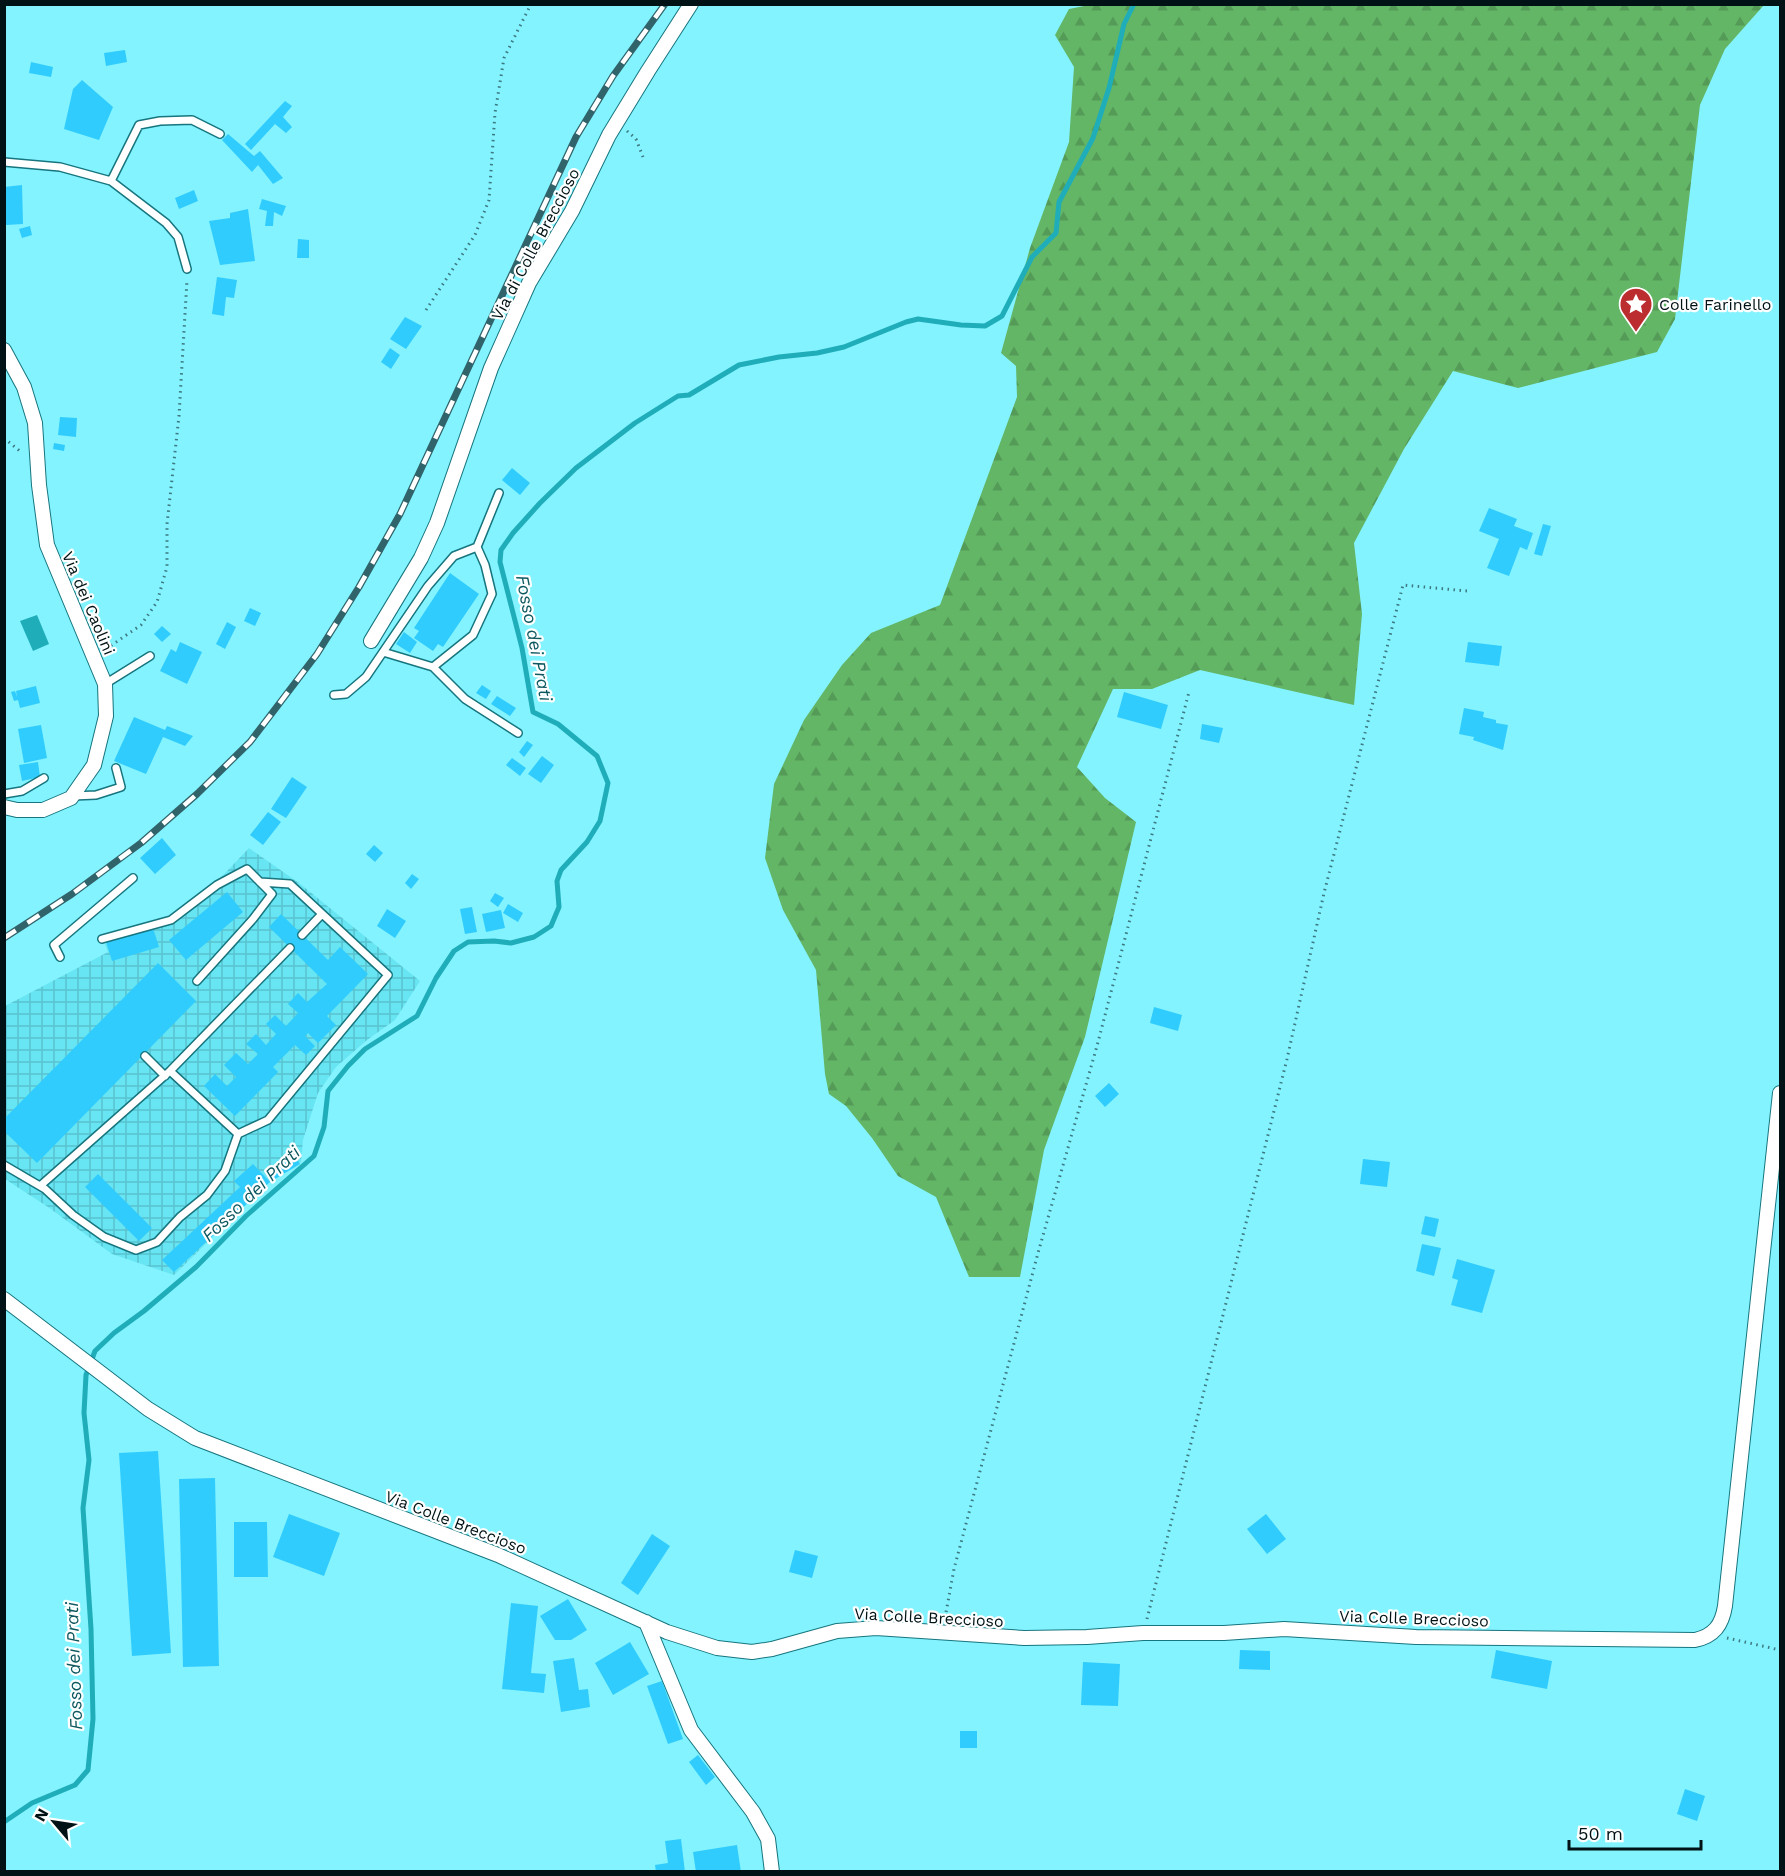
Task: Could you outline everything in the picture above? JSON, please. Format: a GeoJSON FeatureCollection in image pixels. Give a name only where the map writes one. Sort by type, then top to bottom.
{"type":"FeatureCollection","features":[{"type":"Feature","properties":{"kind":"street","name":"Via di Colle Breccioso"},"geometry":{"type":"LineString","coordinates":[[371,641],[421,558],[437,522],[491,368],[529,283],[572,211],[617,122],[692,4]]}},
{"type":"Feature","properties":{"kind":"street","name":"Via dei Caolini"},"geometry":{"type":"LineString","coordinates":[[4,350],[24,387],[35,423],[39,485],[47,545],[105,684],[106,716],[94,765],[73,796]]}},
{"type":"Feature","properties":{"kind":"street"},"geometry":{"type":"LineString","coordinates":[[4,807],[17,810],[43,810],[73,796]]}},
{"type":"Feature","properties":{"kind":"street"},"geometry":{"type":"LineString","coordinates":[[1711,1635],[1720,1625],[1725,1606],[1780,1093]]}},
{"type":"Feature","properties":{"kind":"street","name":"Via Colle Breccioso"},"geometry":{"type":"LineString","coordinates":[[4,1299],[157,1415],[195,1438],[490,1552],[693,1641],[745,1652],[772,1649],[823,1634],[851,1629],[876,1628],[1041,1638],[1291,1629],[1416,1637],[1685,1640],[1711,1635]]}},
{"type":"Feature","properties":{"kind":"street"},"geometry":{"type":"LineString","coordinates":[[646,1622],[691,1730],[753,1812],[768,1839],[772,1872]]}},
{"type":"Feature","properties":{"kind":"lane"},"geometry":{"type":"LineString","coordinates":[[111,181],[139,125],[160,121],[192,120],[220,134]]}},
{"type":"Feature","properties":{"kind":"lane"},"geometry":{"type":"LineString","coordinates":[[4,162],[60,166],[111,181],[165,223],[178,237],[187,269]]}},
{"type":"Feature","properties":{"kind":"lane"},"geometry":{"type":"LineString","coordinates":[[433,667],[473,635],[492,594],[485,565],[477,547],[499,493]]}},
{"type":"Feature","properties":{"kind":"lane"},"geometry":{"type":"LineString","coordinates":[[334,695],[346,694],[366,677],[428,586],[454,556],[477,547]]}},
{"type":"Feature","properties":{"kind":"lane"},"geometry":{"type":"LineString","coordinates":[[384,652],[433,667],[465,699],[518,733]]}},
{"type":"Feature","properties":{"kind":"lane"},"geometry":{"type":"LineString","coordinates":[[105,684],[150,656]]}},
{"type":"Feature","properties":{"kind":"lane"},"geometry":{"type":"LineString","coordinates":[[73,796],[96,795],[121,787],[116,768]]}},
{"type":"Feature","properties":{"kind":"lane"},"geometry":{"type":"LineString","coordinates":[[4,794],[22,791],[44,778]]}},
{"type":"Feature","properties":{"kind":"lane"},"geometry":{"type":"LineString","coordinates":[[102,939],[171,920],[217,885],[247,870],[272,894],[198,981]]}},
{"type":"Feature","properties":{"kind":"lane"},"geometry":{"type":"LineString","coordinates":[[60,957],[54,945],[133,878]]}},
{"type":"Feature","properties":{"kind":"lane"},"geometry":{"type":"LineString","coordinates":[[4,1165],[40,1186],[104,1238],[136,1250],[157,1242],[180,1217],[207,1195],[225,1171],[238,1134],[268,1120],[388,975],[290,884],[260,882]]}},
{"type":"Feature","properties":{"kind":"lane"},"geometry":{"type":"LineString","coordinates":[[302,935],[322,914]]}},
{"type":"Feature","properties":{"kind":"lane"},"geometry":{"type":"LineString","coordinates":[[40,1186],[168,1073],[290,948]]}},
{"type":"Feature","properties":{"kind":"lane"},"geometry":{"type":"LineString","coordinates":[[145,1056],[238,1134]]}},
{"type":"Feature","properties":{"kind":"path"},"geometry":{"type":"LineString","coordinates":[[426,310],[475,235],[489,200],[492,149],[504,58],[531,4]]}},
{"type":"Feature","properties":{"kind":"path"},"geometry":{"type":"LineString","coordinates":[[617,122],[636,139],[643,157]]}},
{"type":"Feature","properties":{"kind":"path"},"geometry":{"type":"LineString","coordinates":[[95,657],[141,625],[157,602],[168,567],[167,524],[179,416],[187,269]]}},
{"type":"Feature","properties":{"kind":"path"},"geometry":{"type":"LineString","coordinates":[[1143,1633],[1285,1071],[1324,893],[1403,585],[1467,591]]}},
{"type":"Feature","properties":{"kind":"path"},"geometry":{"type":"LineString","coordinates":[[942,1632],[954,1569],[1032,1275],[1097,1046],[1189,692]]}},
{"type":"Feature","properties":{"kind":"path"},"geometry":{"type":"LineString","coordinates":[[1711,1635],[1780,1650]]}},
{"type":"Feature","properties":{"kind":"shaded area"},"geometry":{"type":"Polygon","coordinates":[[[37,615],[49,644],[33,651],[20,621],[37,615]]]}},
{"type":"Feature","properties":{"kind":"shaded area"},"geometry":{"type":"Polygon","coordinates":[[[249,848],[299,883],[420,981],[395,1020],[367,1040],[336,1067],[318,1093],[303,1140],[301,1162],[271,1180],[174,1275],[112,1254],[5,1179],[5,1006],[108,952],[105,944],[156,924],[208,891],[249,848]]]}},
{"type":"Feature","properties":{"kind":"green space"},"geometry":{"type":"Polygon","coordinates":[[[1094,4],[1764,5],[1725,49],[1700,105],[1675,319],[1657,352],[1518,388],[1453,371],[1404,449],[1354,543],[1362,614],[1354,705],[1200,670],[1152,689],[1113,689],[1077,767],[1105,798],[1136,822],[1085,1037],[1044,1150],[1020,1277],[969,1277],[936,1197],[898,1176],[846,1106],[829,1094],[825,1074],[816,970],[783,910],[765,858],[774,784],[804,720],[842,665],[871,633],[940,605],[1017,397],[1016,366],[1001,353],[1030,248],[1069,142],[1074,67],[1055,35],[1069,9],[1094,4]]]}},
{"type":"Feature","properties":{"kind":"building"},"geometry":{"type":"Polygon","coordinates":[[[125,50],[127,62],[106,66],[104,53],[125,50]]]}},
{"type":"Feature","properties":{"kind":"building"},"geometry":{"type":"Polygon","coordinates":[[[31,62],[53,67],[51,77],[29,73],[31,62]]]}},
{"type":"Feature","properties":{"kind":"building"},"geometry":{"type":"Polygon","coordinates":[[[82,80],[113,107],[99,140],[64,129],[73,89],[82,80]]]}},
{"type":"Feature","properties":{"kind":"building"},"geometry":{"type":"Polygon","coordinates":[[[285,101],[292,106],[283,117],[292,127],[286,133],[275,124],[251,150],[245,144],[285,101]]]}},
{"type":"Feature","properties":{"kind":"building"},"geometry":{"type":"Polygon","coordinates":[[[228,134],[254,156],[260,151],[283,178],[273,184],[258,165],[252,172],[222,140],[228,134]]]}},
{"type":"Feature","properties":{"kind":"building"},"geometry":{"type":"Polygon","coordinates":[[[22,185],[23,224],[6,225],[4,187],[22,185]]]}},
{"type":"Feature","properties":{"kind":"building"},"geometry":{"type":"Polygon","coordinates":[[[194,190],[198,201],[179,209],[175,198],[194,190]]]}},
{"type":"Feature","properties":{"kind":"building"},"geometry":{"type":"Polygon","coordinates":[[[262,199],[286,206],[282,216],[274,212],[273,226],[265,226],[267,211],[259,209],[262,199]]]}},
{"type":"Feature","properties":{"kind":"building"},"geometry":{"type":"Polygon","coordinates":[[[248,209],[255,261],[220,265],[209,221],[230,218],[230,213],[248,209]]]}},
{"type":"Feature","properties":{"kind":"building"},"geometry":{"type":"Polygon","coordinates":[[[30,226],[32,235],[22,238],[19,229],[30,226]]]}},
{"type":"Feature","properties":{"kind":"building"},"geometry":{"type":"Polygon","coordinates":[[[298,239],[309,240],[309,258],[297,258],[298,239]]]}},
{"type":"Feature","properties":{"kind":"building"},"geometry":{"type":"Polygon","coordinates":[[[217,277],[237,280],[234,298],[226,297],[224,316],[212,314],[217,277]]]}},
{"type":"Feature","properties":{"kind":"building"},"geometry":{"type":"Polygon","coordinates":[[[405,317],[422,326],[406,349],[390,339],[405,317]]]}},
{"type":"Feature","properties":{"kind":"building"},"geometry":{"type":"Polygon","coordinates":[[[390,348],[400,355],[391,369],[381,362],[390,348]]]}},
{"type":"Feature","properties":{"kind":"building"},"geometry":{"type":"Polygon","coordinates":[[[60,417],[77,418],[76,437],[58,435],[60,417]]]}},
{"type":"Feature","properties":{"kind":"building"},"geometry":{"type":"Polygon","coordinates":[[[54,443],[65,445],[64,451],[53,449],[54,443]]]}},
{"type":"Feature","properties":{"kind":"building"},"geometry":{"type":"Polygon","coordinates":[[[512,468],[530,483],[520,495],[502,480],[512,468]]]}},
{"type":"Feature","properties":{"kind":"building"},"geometry":{"type":"Polygon","coordinates":[[[1489,508],[1517,519],[1514,526],[1533,533],[1527,550],[1520,547],[1509,576],[1487,568],[1499,539],[1479,531],[1489,508]]]}},
{"type":"Feature","properties":{"kind":"building"},"geometry":{"type":"Polygon","coordinates":[[[1543,524],[1551,526],[1542,556],[1534,554],[1543,524]]]}},
{"type":"Feature","properties":{"kind":"building"},"geometry":{"type":"Polygon","coordinates":[[[450,573],[479,594],[443,647],[438,644],[433,651],[414,638],[419,631],[414,628],[450,573]]]}},
{"type":"Feature","properties":{"kind":"building"},"geometry":{"type":"Polygon","coordinates":[[[250,608],[261,613],[255,626],[244,621],[250,608]]]}},
{"type":"Feature","properties":{"kind":"building"},"geometry":{"type":"Polygon","coordinates":[[[227,622],[236,627],[225,649],[216,644],[227,622]]]}},
{"type":"Feature","properties":{"kind":"building"},"geometry":{"type":"Polygon","coordinates":[[[162,626],[171,634],[162,642],[154,634],[162,626]]]}},
{"type":"Feature","properties":{"kind":"building"},"geometry":{"type":"Polygon","coordinates":[[[404,632],[417,642],[410,653],[396,644],[404,632]]]}},
{"type":"Feature","properties":{"kind":"building"},"geometry":{"type":"Polygon","coordinates":[[[180,642],[202,652],[187,684],[160,671],[171,649],[176,652],[180,642]]]}},
{"type":"Feature","properties":{"kind":"building"},"geometry":{"type":"Polygon","coordinates":[[[1468,642],[1502,646],[1499,666],[1465,662],[1468,642]]]}},
{"type":"Feature","properties":{"kind":"building"},"geometry":{"type":"Polygon","coordinates":[[[482,685],[491,691],[486,699],[476,693],[482,685]]]}},
{"type":"Feature","properties":{"kind":"building"},"geometry":{"type":"Polygon","coordinates":[[[36,686],[40,703],[20,708],[18,700],[14,701],[11,692],[15,691],[17,697],[16,691],[36,686]]]}},
{"type":"Feature","properties":{"kind":"building"},"geometry":{"type":"Polygon","coordinates":[[[1124,692],[1168,705],[1161,729],[1117,717],[1124,692]]]}},
{"type":"Feature","properties":{"kind":"building"},"geometry":{"type":"Polygon","coordinates":[[[497,696],[516,708],[510,716],[491,704],[497,696]]]}},
{"type":"Feature","properties":{"kind":"building"},"geometry":{"type":"Polygon","coordinates":[[[1464,708],[1484,712],[1483,717],[1508,725],[1503,750],[1473,740],[1474,737],[1459,734],[1464,708]]]}},
{"type":"Feature","properties":{"kind":"building"},"geometry":{"type":"Polygon","coordinates":[[[134,717],[165,730],[167,726],[193,736],[185,746],[163,737],[146,774],[114,761],[134,717]]]}},
{"type":"Feature","properties":{"kind":"building"},"geometry":{"type":"Polygon","coordinates":[[[1202,724],[1223,728],[1219,743],[1200,739],[1202,724]]]}},
{"type":"Feature","properties":{"kind":"building"},"geometry":{"type":"Polygon","coordinates":[[[41,725],[47,758],[24,763],[18,729],[41,725]]]}},
{"type":"Feature","properties":{"kind":"building"},"geometry":{"type":"Polygon","coordinates":[[[527,741],[533,745],[524,757],[519,752],[527,741]]]}},
{"type":"Feature","properties":{"kind":"building"},"geometry":{"type":"Polygon","coordinates":[[[542,756],[554,765],[541,783],[528,774],[542,756]]]}},
{"type":"Feature","properties":{"kind":"building"},"geometry":{"type":"Polygon","coordinates":[[[512,758],[526,768],[520,776],[506,765],[512,758]]]}},
{"type":"Feature","properties":{"kind":"building"},"geometry":{"type":"Polygon","coordinates":[[[38,762],[40,777],[22,781],[19,765],[38,762]]]}},
{"type":"Feature","properties":{"kind":"building"},"geometry":{"type":"Polygon","coordinates":[[[292,777],[307,787],[286,818],[271,809],[292,777]]]}},
{"type":"Feature","properties":{"kind":"building"},"geometry":{"type":"Polygon","coordinates":[[[268,812],[281,822],[263,845],[250,835],[268,812]]]}},
{"type":"Feature","properties":{"kind":"building"},"geometry":{"type":"Polygon","coordinates":[[[162,838],[176,855],[155,874],[140,858],[162,838]]]}},
{"type":"Feature","properties":{"kind":"building"},"geometry":{"type":"Polygon","coordinates":[[[374,845],[383,853],[375,862],[366,854],[374,845]]]}},
{"type":"Feature","properties":{"kind":"building"},"geometry":{"type":"Polygon","coordinates":[[[412,874],[419,879],[411,889],[405,883],[412,874]]]}},
{"type":"Feature","properties":{"kind":"building"},"geometry":{"type":"Polygon","coordinates":[[[227,892],[243,912],[186,960],[169,940],[227,892]]]}},
{"type":"Feature","properties":{"kind":"building"},"geometry":{"type":"Polygon","coordinates":[[[495,893],[504,898],[498,907],[490,901],[495,893]]]}},
{"type":"Feature","properties":{"kind":"building"},"geometry":{"type":"Polygon","coordinates":[[[508,904],[523,913],[518,922],[503,913],[508,904]]]}},
{"type":"Feature","properties":{"kind":"building"},"geometry":{"type":"Polygon","coordinates":[[[472,907],[477,932],[465,934],[460,909],[472,907]]]}},
{"type":"Feature","properties":{"kind":"building"},"geometry":{"type":"Polygon","coordinates":[[[387,909],[406,921],[395,938],[377,926],[387,909]]]}},
{"type":"Feature","properties":{"kind":"building"},"geometry":{"type":"Polygon","coordinates":[[[501,910],[505,928],[486,932],[482,914],[501,910]]]}},
{"type":"Feature","properties":{"kind":"building"},"geometry":{"type":"Polygon","coordinates":[[[281,914],[328,960],[340,947],[368,974],[327,1016],[336,1025],[318,1043],[308,1033],[305,1036],[315,1046],[306,1055],[295,1045],[273,1067],[278,1072],[235,1116],[204,1086],[215,1074],[227,1086],[236,1077],[224,1065],[236,1053],[248,1064],[258,1054],[246,1044],[256,1034],[266,1045],[276,1034],[266,1024],[275,1015],[286,1026],[298,1013],[288,1004],[298,993],[307,1002],[327,984],[269,927],[281,914]]]}},
{"type":"Feature","properties":{"kind":"building"},"geometry":{"type":"Polygon","coordinates":[[[153,928],[159,947],[112,961],[106,942],[153,928]]]}},
{"type":"Feature","properties":{"kind":"building"},"geometry":{"type":"Polygon","coordinates":[[[158,963],[196,1001],[37,1163],[4,1131],[4,1119],[158,963]]]}},
{"type":"Feature","properties":{"kind":"building"},"geometry":{"type":"Polygon","coordinates":[[[1154,1007],[1182,1015],[1178,1031],[1150,1023],[1154,1007]]]}},
{"type":"Feature","properties":{"kind":"building"},"geometry":{"type":"Polygon","coordinates":[[[1109,1083],[1119,1094],[1105,1107],[1095,1096],[1109,1083]]]}},
{"type":"Feature","properties":{"kind":"building"},"geometry":{"type":"Polygon","coordinates":[[[295,1155],[300,1164],[270,1182],[265,1173],[295,1155]]]}},
{"type":"Feature","properties":{"kind":"building"},"geometry":{"type":"Polygon","coordinates":[[[1363,1159],[1390,1162],[1387,1187],[1360,1184],[1363,1159]]]}},
{"type":"Feature","properties":{"kind":"building"},"geometry":{"type":"Polygon","coordinates":[[[253,1164],[270,1182],[174,1272],[162,1260],[240,1187],[234,1181],[253,1164]]]}},
{"type":"Feature","properties":{"kind":"building"},"geometry":{"type":"Polygon","coordinates":[[[98,1174],[152,1228],[139,1241],[85,1187],[98,1174]]]}},
{"type":"Feature","properties":{"kind":"building"},"geometry":{"type":"Polygon","coordinates":[[[1425,1216],[1439,1219],[1435,1237],[1421,1234],[1425,1216]]]}},
{"type":"Feature","properties":{"kind":"building"},"geometry":{"type":"Polygon","coordinates":[[[1422,1244],[1441,1248],[1434,1276],[1416,1271],[1422,1244]]]}},
{"type":"Feature","properties":{"kind":"building"},"geometry":{"type":"Polygon","coordinates":[[[1457,1259],[1495,1270],[1482,1313],[1451,1305],[1458,1280],[1452,1278],[1457,1259]]]}},
{"type":"Feature","properties":{"kind":"building"},"geometry":{"type":"Polygon","coordinates":[[[158,1451],[171,1653],[132,1656],[119,1453],[158,1451]]]}},
{"type":"Feature","properties":{"kind":"building"},"geometry":{"type":"Polygon","coordinates":[[[215,1478],[219,1666],[183,1667],[179,1479],[215,1478]]]}},
{"type":"Feature","properties":{"kind":"building"},"geometry":{"type":"Polygon","coordinates":[[[289,1514],[340,1533],[324,1576],[273,1557],[289,1514]]]}},
{"type":"Feature","properties":{"kind":"building"},"geometry":{"type":"Polygon","coordinates":[[[1266,1514],[1286,1539],[1267,1554],[1247,1529],[1266,1514]]]}},
{"type":"Feature","properties":{"kind":"building"},"geometry":{"type":"Polygon","coordinates":[[[234,1522],[267,1522],[268,1577],[234,1577],[234,1522]]]}},
{"type":"Feature","properties":{"kind":"building"},"geometry":{"type":"Polygon","coordinates":[[[652,1534],[670,1546],[638,1595],[621,1583],[652,1534]]]}},
{"type":"Feature","properties":{"kind":"building"},"geometry":{"type":"Polygon","coordinates":[[[795,1550],[818,1556],[812,1578],[789,1572],[795,1550]]]}},
{"type":"Feature","properties":{"kind":"building"},"geometry":{"type":"Polygon","coordinates":[[[568,1599],[587,1630],[571,1640],[555,1640],[540,1616],[568,1599]]]}},
{"type":"Feature","properties":{"kind":"building"},"geometry":{"type":"Polygon","coordinates":[[[511,1603],[538,1606],[531,1673],[546,1674],[544,1693],[502,1689],[511,1603]]]}},
{"type":"Feature","properties":{"kind":"building"},"geometry":{"type":"Polygon","coordinates":[[[630,1642],[649,1674],[613,1695],[595,1663],[630,1642]]]}},
{"type":"Feature","properties":{"kind":"building"},"geometry":{"type":"Polygon","coordinates":[[[1240,1650],[1270,1651],[1270,1670],[1239,1669],[1240,1650]]]}},
{"type":"Feature","properties":{"kind":"building"},"geometry":{"type":"Polygon","coordinates":[[[1496,1650],[1552,1661],[1547,1689],[1491,1678],[1496,1650]]]}},
{"type":"Feature","properties":{"kind":"building"},"geometry":{"type":"Polygon","coordinates":[[[574,1658],[579,1690],[588,1689],[590,1707],[561,1712],[553,1661],[574,1658]]]}},
{"type":"Feature","properties":{"kind":"building"},"geometry":{"type":"Polygon","coordinates":[[[1083,1662],[1120,1664],[1118,1706],[1081,1705],[1083,1662]]]}},
{"type":"Feature","properties":{"kind":"building"},"geometry":{"type":"Polygon","coordinates":[[[662,1681],[683,1739],[668,1744],[647,1686],[662,1681]]]}},
{"type":"Feature","properties":{"kind":"building"},"geometry":{"type":"Polygon","coordinates":[[[960,1731],[977,1731],[977,1748],[960,1748],[960,1731]]]}},
{"type":"Feature","properties":{"kind":"building"},"geometry":{"type":"Polygon","coordinates":[[[698,1755],[715,1777],[706,1785],[689,1762],[698,1755]]]}},
{"type":"Feature","properties":{"kind":"building"},"geometry":{"type":"Polygon","coordinates":[[[1685,1789],[1705,1796],[1697,1821],[1677,1814],[1685,1789]]]}},
{"type":"Feature","properties":{"kind":"building"},"geometry":{"type":"Polygon","coordinates":[[[681,1839],[685,1872],[656,1872],[655,1865],[668,1863],[665,1841],[681,1839]]]}},
{"type":"Feature","properties":{"kind":"building"},"geometry":{"type":"Polygon","coordinates":[[[737,1845],[741,1872],[696,1872],[693,1852],[737,1845]]]}},
{"type":"Feature","properties":{"kind":"waterway","name":"Fosso dei Prati"},"geometry":{"type":"LineString","coordinates":[[4,1822],[32,1803],[75,1785],[88,1770],[93,1719],[91,1629],[83,1508],[89,1460],[84,1413],[86,1375],[95,1351],[196,1267],[246,1216],[314,1156],[324,1127],[328,1091],[365,1049],[417,1016],[436,978],[454,951],[468,942],[511,943],[534,937],[551,926],[559,907],[557,881],[561,870],[587,842],[600,821],[608,783],[597,756],[558,724],[533,712],[522,648],[500,562],[501,550],[540,503],[576,468],[635,423],[678,396],[689,395],[739,365],[844,347],[918,319],[985,326],[1002,316],[1032,257],[1056,233],[1059,202],[1093,138],[1109,88],[1124,24],[1134,4]]}},
{"type":"Feature","properties":{"kind":"railway"},"geometry":{"type":"LineString","coordinates":[[4,938],[72,894],[141,843],[197,794],[250,742],[317,654],[359,587],[400,514],[576,137],[613,76],[665,4]]}},
{"type":"Feature","properties":{"kind":"place","name":"Colle Farinello"},"geometry":{"type":"Point","coordinates":[1636,333]}}]}
